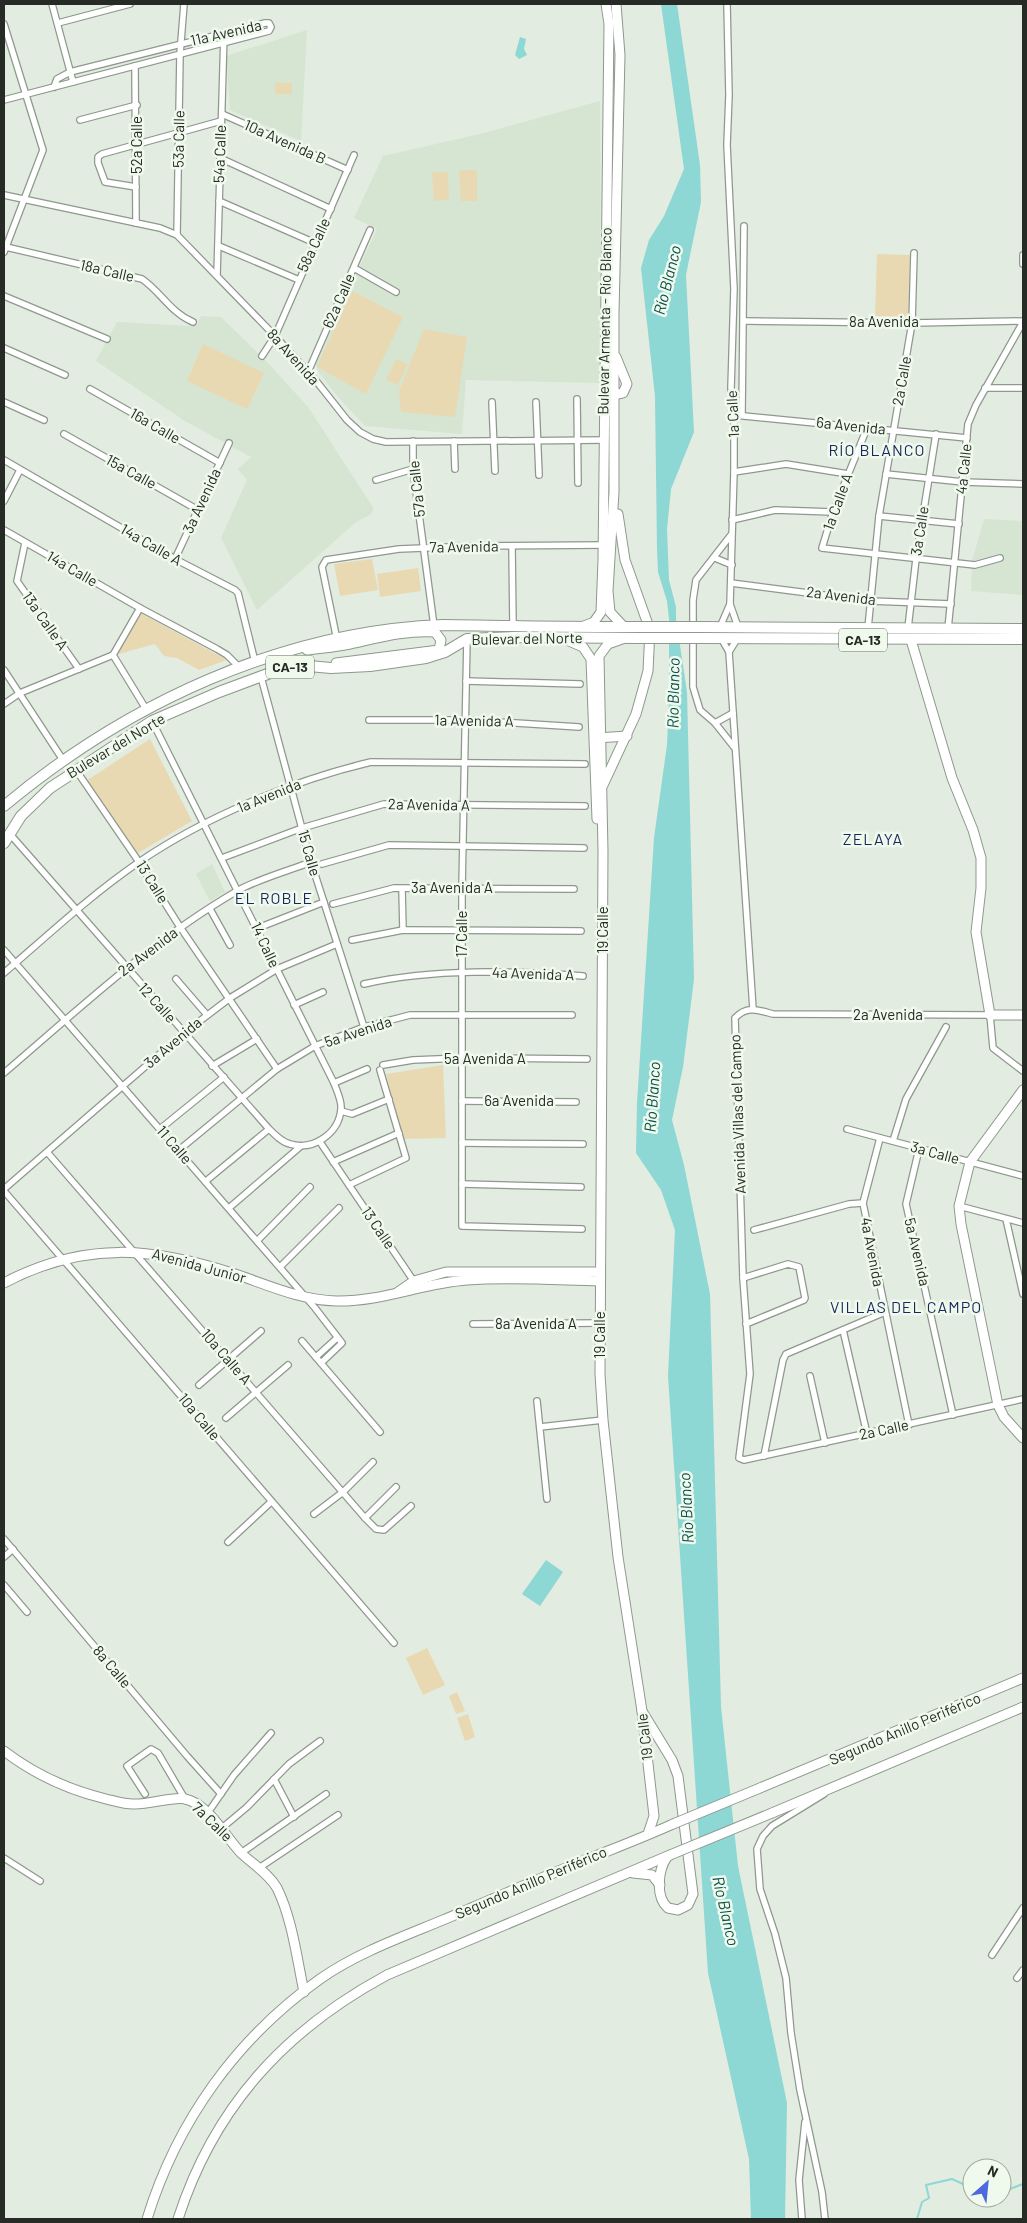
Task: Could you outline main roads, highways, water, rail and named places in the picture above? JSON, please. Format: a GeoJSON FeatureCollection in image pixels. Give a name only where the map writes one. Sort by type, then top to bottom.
{"type":"FeatureCollection","features":[{"type":"Feature","properties":{"kind":"highway","name":"Bulevar del Norte"},"geometry":{"type":"LineString","coordinates":[[4,808],[63,760],[146,709],[167,699],[239,667],[255,662],[291,651],[389,630],[434,626],[1023,629]]}},
{"type":"Feature","properties":{"kind":"highway","name":"Bulevar del Norte"},"geometry":{"type":"LineString","coordinates":[[4,843],[6,832],[50,788],[152,721],[260,677],[298,664],[331,668],[390,664],[437,656],[467,639],[515,637],[1023,639]]}},
{"type":"Feature","properties":{"kind":"highway"},"geometry":{"type":"LineString","coordinates":[[4,808],[57,766],[167,699]]}},
{"type":"Feature","properties":{"kind":"main road","name":"Bulevar Armenta - Río Blanco"},"geometry":{"type":"LineString","coordinates":[[605,612],[603,503],[609,24],[606,4]]}},
{"type":"Feature","properties":{"kind":"main road","name":"Bulevar Armenta - Río Blanco"},"geometry":{"type":"LineString","coordinates":[[605,612],[614,492],[620,55],[616,4]]}},
{"type":"Feature","properties":{"kind":"main road"},"geometry":{"type":"LineString","coordinates":[[608,109],[613,112],[612,157],[618,176]]}},
{"type":"Feature","properties":{"kind":"main road"},"geometry":{"type":"LineString","coordinates":[[606,319],[609,328],[608,384],[610,390],[615,393]]}},
{"type":"Feature","properties":{"kind":"main road"},"geometry":{"type":"LineString","coordinates":[[602,787],[636,714],[648,671],[650,630],[627,568],[621,545],[614,492]]}},
{"type":"Feature","properties":{"kind":"main road"},"geometry":{"type":"LineString","coordinates":[[603,503],[608,512],[608,557],[627,568]]}},
{"type":"Feature","properties":{"kind":"main road"},"geometry":{"type":"LineString","coordinates":[[581,627],[594,622],[605,612],[624,627]]}},
{"type":"Feature","properties":{"kind":"main road"},"geometry":{"type":"LineString","coordinates":[[291,651],[426,631],[435,632],[441,640],[439,650],[431,652],[341,663],[298,664]]}},
{"type":"Feature","properties":{"kind":"main road","name":"19 Calle"},"geometry":{"type":"LineString","coordinates":[[562,638],[583,647],[591,660],[602,787],[599,1276],[603,1420],[618,1557],[642,1711],[654,1816],[648,1834]]}},
{"type":"Feature","properties":{"kind":"main road","name":"19 Calle"},"geometry":{"type":"LineString","coordinates":[[603,851],[597,820],[599,656],[608,644],[627,638]]}},
{"type":"Feature","properties":{"kind":"main road","name":"2a Avenida"},"geometry":{"type":"LineString","coordinates":[[911,640],[952,778],[973,830],[981,858],[981,888],[976,932],[990,1015],[1023,1015]]}},
{"type":"Feature","properties":{"kind":"main road"},"geometry":{"type":"LineString","coordinates":[[598,738],[627,736]]}},
{"type":"Feature","properties":{"kind":"main road"},"geometry":{"type":"LineString","coordinates":[[1023,1090],[970,1162],[959,1206],[998,1405],[1004,1417],[1023,1438]]}},
{"type":"Feature","properties":{"kind":"main road","name":"Avenida Junior"},"geometry":{"type":"LineString","coordinates":[[4,1283],[63,1259],[109,1251],[133,1251],[177,1258],[308,1298],[353,1301],[466,1280],[599,1276]]}},
{"type":"Feature","properties":{"kind":"main road","name":"Avenida Junior"},"geometry":{"type":"LineString","coordinates":[[395,1294],[414,1281],[446,1272],[465,1270],[599,1276]]}},
{"type":"Feature","properties":{"kind":"main road","name":"Segundo Anillo Periférico"},"geometry":{"type":"LineString","coordinates":[[147,2219],[169,2157],[205,2094],[234,2057],[264,2024],[322,1978],[354,1959],[412,1932],[1023,1678]]}},
{"type":"Feature","properties":{"kind":"main road","name":"Segundo Anillo Periférico"},"geometry":{"type":"LineString","coordinates":[[178,2219],[197,2170],[229,2113],[252,2082],[274,2058],[329,2009],[352,1994],[387,1975],[1023,1707]]}},
{"type":"Feature","properties":{"kind":"main road"},"geometry":{"type":"LineString","coordinates":[[642,1711],[672,1760],[678,1776],[692,1890],[691,1900],[688,1905],[678,1910],[668,1908],[662,1899],[660,1885],[662,1866],[668,1856]]}},
{"type":"Feature","properties":{"kind":"main road","name":"7a Calle"},"geometry":{"type":"LineString","coordinates":[[4,1751],[32,1770],[61,1785],[129,1804],[147,1804],[186,1799],[194,1802],[207,1814],[225,1825],[245,1851],[262,1866],[281,1898],[292,1933],[304,1992]]}},
{"type":"Feature","properties":{"kind":"main road"},"geometry":{"type":"LineString","coordinates":[[654,1816],[671,1825]]}},
{"type":"Feature","properties":{"kind":"main road"},"geometry":{"type":"LineString","coordinates":[[627,1874],[648,1874],[655,1878],[660,1885]]}},
{"type":"Feature","properties":{"kind":"water","name":"Río Blanco"},"geometry":{"type":"Polygon","coordinates":[[[661,4],[677,4],[700,165],[701,202],[686,275],[694,432],[671,489],[667,529],[669,580],[676,607],[676,619],[687,692],[694,979],[683,1067],[672,1120],[684,1165],[710,1294],[721,1707],[738,1866],[787,2103],[785,2219],[751,2219],[749,2159],[708,1973],[668,1376],[675,1230],[661,1190],[636,1153],[637,1103],[654,838],[667,745],[669,697],[669,619],[667,601],[658,572],[655,396],[641,268],[649,240],[664,216],[684,169],[661,4]]]}},
{"type":"Feature","properties":{"kind":"water"},"geometry":{"type":"Polygon","coordinates":[[[520,37],[526,39],[524,49],[527,55],[519,59],[515,55],[520,37]]]}},
{"type":"Feature","properties":{"kind":"water"},"geometry":{"type":"Polygon","coordinates":[[[546,1560],[563,1572],[540,1606],[522,1594],[546,1560]]]}},
{"type":"Feature","properties":{"kind":"waterway"},"geometry":{"type":"LineString","coordinates":[[917,2219],[922,2202],[929,2198],[926,2185],[952,2179],[962,2184]]}},
{"type":"Feature","properties":{"kind":"waterway"},"geometry":{"type":"LineString","coordinates":[[1012,2188],[1023,2184]]}},
{"type":"Feature","properties":{"kind":"district","name":"RÍO BLANCO"},"geometry":{"type":"Point","coordinates":[877,450]}},
{"type":"Feature","properties":{"kind":"district","name":"ZELAYA"},"geometry":{"type":"Point","coordinates":[873,839]}},
{"type":"Feature","properties":{"kind":"district","name":"EL ROBLE"},"geometry":{"type":"Point","coordinates":[274,898]}},
{"type":"Feature","properties":{"kind":"district","name":"VILLAS DEL CAMPO"},"geometry":{"type":"Point","coordinates":[906,1307]}}]}
